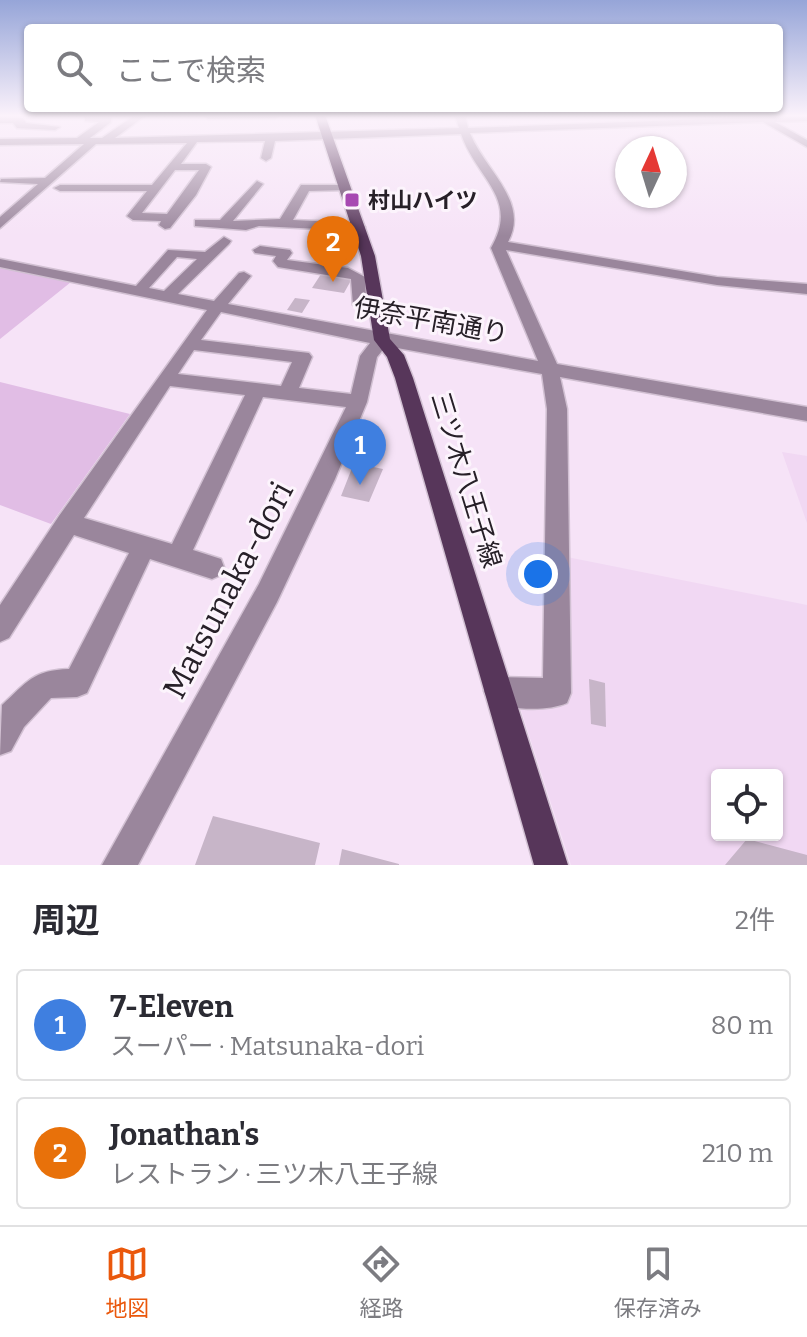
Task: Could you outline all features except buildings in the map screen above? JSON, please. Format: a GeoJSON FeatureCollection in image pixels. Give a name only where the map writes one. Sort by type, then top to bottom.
{"type":"FeatureCollection","features":[{"type":"Feature","properties":{"kind":"main road","name":"三ツ木八王子線"},"geometry":{"type":"LineString","coordinates":[[334,155],[368,256],[382,340],[395,355],[404,378],[551,865]]}},
{"type":"Feature","properties":{"kind":"street"},"geometry":{"type":"LineString","coordinates":[[0,224],[81,155]]}},
{"type":"Feature","properties":{"kind":"street"},"geometry":{"type":"LineString","coordinates":[[173,167],[206,167],[168,222],[133,216],[181,155]]}},
{"type":"Feature","properties":{"kind":"street"},"geometry":{"type":"LineString","coordinates":[[476,155],[509,206],[510,231],[498,248],[550,369],[557,409],[557,693],[498,691]]}},
{"type":"Feature","properties":{"kind":"street"},"geometry":{"type":"LineString","coordinates":[[77,192],[92,172]]}},
{"type":"Feature","properties":{"kind":"street"},"geometry":{"type":"LineString","coordinates":[[3,184],[44,185]]}},
{"type":"Feature","properties":{"kind":"street"},"geometry":{"type":"LineString","coordinates":[[223,225],[257,184]]}},
{"type":"Feature","properties":{"kind":"street"},"geometry":{"type":"LineString","coordinates":[[284,224],[305,187],[345,188]]}},
{"type":"Feature","properties":{"kind":"street"},"geometry":{"type":"LineString","coordinates":[[60,188],[77,192],[155,188]]}},
{"type":"Feature","properties":{"kind":"street"},"geometry":{"type":"LineString","coordinates":[[0,200],[27,200]]}},
{"type":"Feature","properties":{"kind":"street"},"geometry":{"type":"LineString","coordinates":[[200,223],[359,227]]}},
{"type":"Feature","properties":{"kind":"street"},"geometry":{"type":"LineString","coordinates":[[168,296],[224,241]]}},
{"type":"Feature","properties":{"kind":"street"},"geometry":{"type":"LineString","coordinates":[[500,245],[717,281],[807,289]]}},
{"type":"Feature","properties":{"kind":"street"},"geometry":{"type":"LineString","coordinates":[[260,250],[285,253],[280,261],[283,264],[348,272],[358,277],[358,302],[374,303]]}},
{"type":"Feature","properties":{"kind":"street"},"geometry":{"type":"LineString","coordinates":[[139,291],[173,253],[209,256]]}},
{"type":"Feature","properties":{"kind":"street","name":"伊奈平南通り"},"geometry":{"type":"LineString","coordinates":[[0,263],[382,340],[807,414]]}},
{"type":"Feature","properties":{"kind":"street"},"geometry":{"type":"LineString","coordinates":[[0,629],[67,523],[188,344],[216,306],[245,276]]}},
{"type":"Feature","properties":{"kind":"street","name":"Matsunaka-dori"},"geometry":{"type":"LineString","coordinates":[[119,865],[268,593],[358,402],[369,356],[382,340]]}},
{"type":"Feature","properties":{"kind":"street"},"geometry":{"type":"LineString","coordinates":[[188,344],[303,357],[287,394]]}},
{"type":"Feature","properties":{"kind":"street"},"geometry":{"type":"LineString","coordinates":[[165,379],[358,402]]}},
{"type":"Feature","properties":{"kind":"street"},"geometry":{"type":"LineString","coordinates":[[178,557],[257,390]]}},
{"type":"Feature","properties":{"kind":"street"},"geometry":{"type":"LineString","coordinates":[[67,523],[212,567]]}},
{"type":"Feature","properties":{"kind":"street"},"geometry":{"type":"LineString","coordinates":[[0,740],[13,716],[45,684],[77,683],[144,547]]}},
{"type":"Feature","properties":{"kind":"shaded area"},"geometry":{"type":"Polygon","coordinates":[[[0,266],[71,282],[0,339],[0,266]]]}},
{"type":"Feature","properties":{"kind":"shaded area"},"geometry":{"type":"Polygon","coordinates":[[[0,382],[130,414],[51,524],[0,505],[0,382]]]}},
{"type":"Feature","properties":{"kind":"shaded area"},"geometry":{"type":"Polygon","coordinates":[[[782,452],[807,456],[807,523],[782,452]]]}},
{"type":"Feature","properties":{"kind":"shaded area"},"geometry":{"type":"Polygon","coordinates":[[[567,557],[807,605],[807,865],[571,865],[519,704],[565,705],[567,557]]]}},
{"type":"Feature","properties":{"kind":"place","name":"村山ハイツ"},"geometry":{"type":"Point","coordinates":[352,200]}},
{"type":"Feature","properties":{"kind":"place","name":"Jonathan's"},"geometry":{"type":"Point","coordinates":[333,282]}},
{"type":"Feature","properties":{"kind":"place","name":"7-Eleven"},"geometry":{"type":"Point","coordinates":[360,485]}}]}
